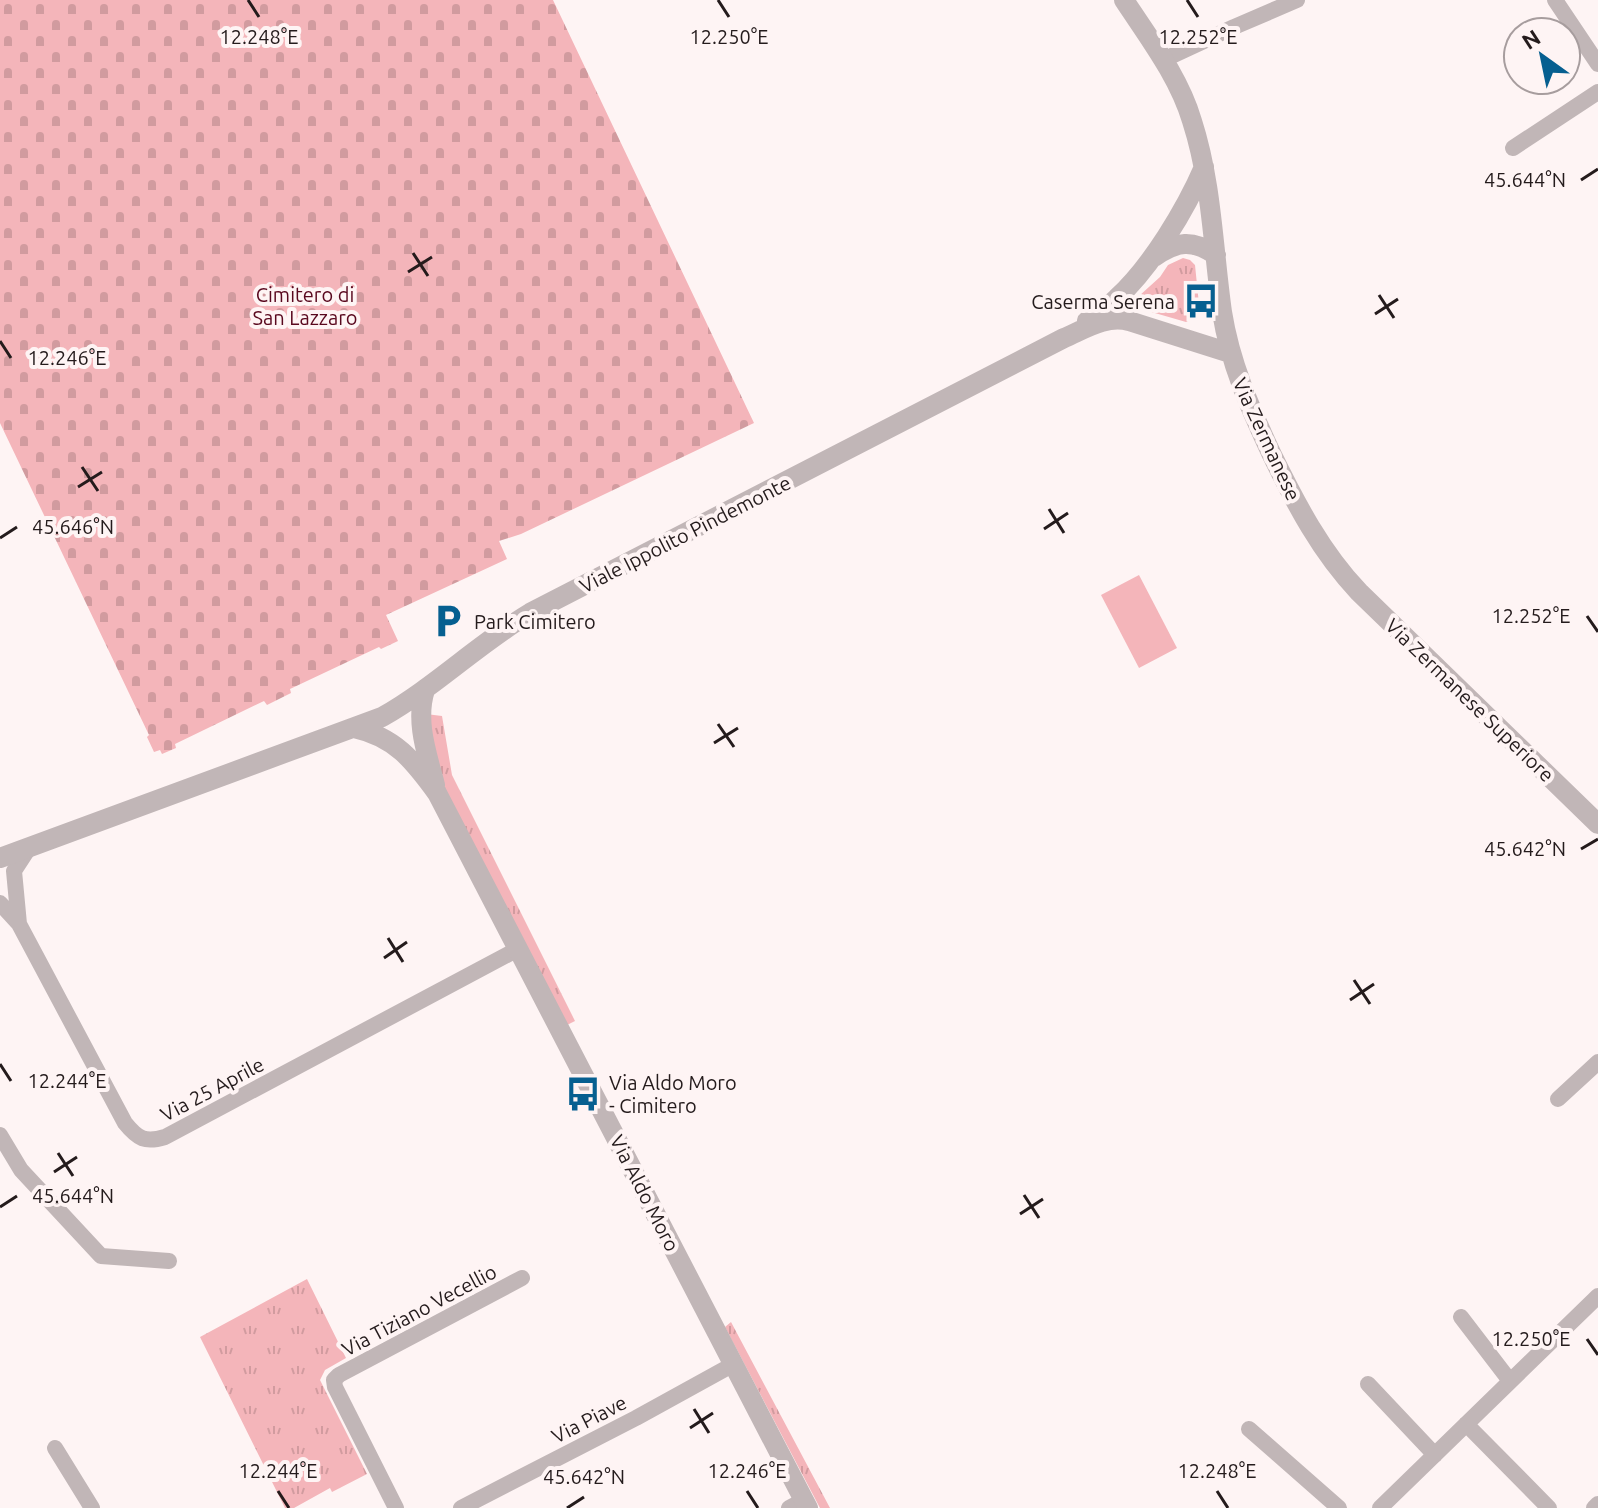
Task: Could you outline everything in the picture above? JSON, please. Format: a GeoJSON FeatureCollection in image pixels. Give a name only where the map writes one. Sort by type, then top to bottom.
{"type":"FeatureCollection","features":[{"type":"Feature","properties":{"kind":"street","name":"Via Zermanese"},"geometry":{"type":"LineString","coordinates":[[1124,0],[1163,60],[1188,108],[1204,167],[1222,311],[1239,382],[1296,503],[1344,576]]}},
{"type":"Feature","properties":{"kind":"street"},"geometry":{"type":"LineString","coordinates":[[1163,60],[1297,0]]}},
{"type":"Feature","properties":{"kind":"street"},"geometry":{"type":"LineString","coordinates":[[1555,0],[1597,60]]}},
{"type":"Feature","properties":{"kind":"street"},"geometry":{"type":"LineString","coordinates":[[1513,148],[1598,92]]}},
{"type":"Feature","properties":{"kind":"street","name":"Viale Ippolito Pindemonte"},"geometry":{"type":"LineString","coordinates":[[1064,338],[1116,299],[1148,261],[1181,213],[1204,167]]}},
{"type":"Feature","properties":{"kind":"street","name":"Viale Ippolito Pindemonte"},"geometry":{"type":"LineString","coordinates":[[1148,261],[1182,244],[1198,246],[1216,255]]}},
{"type":"Feature","properties":{"kind":"street","name":"Viale Ippolito Pindemonte"},"geometry":{"type":"LineString","coordinates":[[0,858],[392,712],[530,613],[1064,338],[1102,322],[1121,319],[1230,353]]}},
{"type":"Feature","properties":{"kind":"street","name":"Via Zermanese Superiore"},"geometry":{"type":"LineString","coordinates":[[1344,576],[1598,824]]}},
{"type":"Feature","properties":{"kind":"street"},"geometry":{"type":"LineString","coordinates":[[425,690],[422,732],[437,793]]}},
{"type":"Feature","properties":{"kind":"street"},"geometry":{"type":"LineString","coordinates":[[422,732],[414,719],[392,712],[385,728],[394,744],[437,793]]}},
{"type":"Feature","properties":{"kind":"street"},"geometry":{"type":"LineString","coordinates":[[354,728],[373,732],[394,744]]}},
{"type":"Feature","properties":{"kind":"street","name":"Via Aldo Moro"},"geometry":{"type":"LineString","coordinates":[[437,793],[734,1364],[800,1505]]}},
{"type":"Feature","properties":{"kind":"street","name":"Via 25 Aprile"},"geometry":{"type":"LineString","coordinates":[[19,924],[14,871],[29,848]]}},
{"type":"Feature","properties":{"kind":"street","name":"Via 25 Aprile"},"geometry":{"type":"LineString","coordinates":[[0,903],[19,924],[125,1123],[142,1138],[152,1141],[165,1137],[518,949]]}},
{"type":"Feature","properties":{"kind":"street"},"geometry":{"type":"LineString","coordinates":[[1558,1099],[1598,1062]]}},
{"type":"Feature","properties":{"kind":"street"},"geometry":{"type":"LineString","coordinates":[[0,1135],[21,1170],[101,1256],[169,1261]]}},
{"type":"Feature","properties":{"kind":"street","name":"Via Tiziano Vecellio"},"geometry":{"type":"LineString","coordinates":[[396,1508],[334,1380],[522,1278]]}},
{"type":"Feature","properties":{"kind":"street"},"geometry":{"type":"LineString","coordinates":[[1380,1508],[1597,1300]]}},
{"type":"Feature","properties":{"kind":"street"},"geometry":{"type":"LineString","coordinates":[[1461,1317],[1510,1381]]}},
{"type":"Feature","properties":{"kind":"street","name":"Via Piave"},"geometry":{"type":"LineString","coordinates":[[461,1508],[734,1364]]}},
{"type":"Feature","properties":{"kind":"street"},"geometry":{"type":"LineString","coordinates":[[1368,1384],[1435,1455]]}},
{"type":"Feature","properties":{"kind":"street"},"geometry":{"type":"LineString","coordinates":[[1466,1424],[1549,1508]]}},
{"type":"Feature","properties":{"kind":"street"},"geometry":{"type":"LineString","coordinates":[[1249,1429],[1339,1508]]}},
{"type":"Feature","properties":{"kind":"street"},"geometry":{"type":"LineString","coordinates":[[55,1448],[92,1508]]}},
{"type":"Feature","properties":{"kind":"green space","name":"Cimitero di San Lazzaro"},"geometry":{"type":"Polygon","coordinates":[[[0,0],[553,0],[754,423],[521,534],[499,541],[507,559],[386,615],[398,641],[290,689],[291,693],[267,705],[264,701],[175,744],[176,748],[162,754],[160,750],[154,752],[147,737],[149,735],[0,423],[0,0]]]}},
{"type":"Feature","properties":{"kind":"green space"},"geometry":{"type":"Polygon","coordinates":[[[1183,258],[1195,265],[1200,314],[1186,322],[1141,309],[1139,296],[1168,265],[1183,258]]]}},
{"type":"Feature","properties":{"kind":"green space"},"geometry":{"type":"Polygon","coordinates":[[[1139,575],[1177,648],[1139,668],[1101,595],[1139,575]]]}},
{"type":"Feature","properties":{"kind":"green space"},"geometry":{"type":"Polygon","coordinates":[[[426,714],[442,716],[452,775],[575,1021],[567,1025],[442,785],[426,714]]]}},
{"type":"Feature","properties":{"kind":"green space"},"geometry":{"type":"Polygon","coordinates":[[[307,1279],[346,1358],[325,1370],[320,1380],[367,1474],[332,1492],[330,1488],[294,1508],[285,1508],[200,1337],[307,1279]]]}},
{"type":"Feature","properties":{"kind":"green space"},"geometry":{"type":"Polygon","coordinates":[[[731,1322],[830,1508],[820,1508],[725,1327],[731,1322]]]}},
{"type":"Feature","properties":{"kind":"place","name":"Caserma Serena"},"geometry":{"type":"Point","coordinates":[1201,301]}},
{"type":"Feature","properties":{"kind":"place","name":"Park Cimitero"},"geometry":{"type":"Point","coordinates":[448,621]}},
{"type":"Feature","properties":{"kind":"place","name":"Via Aldo Moro - Cimitero"},"geometry":{"type":"Point","coordinates":[583,1094]}}]}
